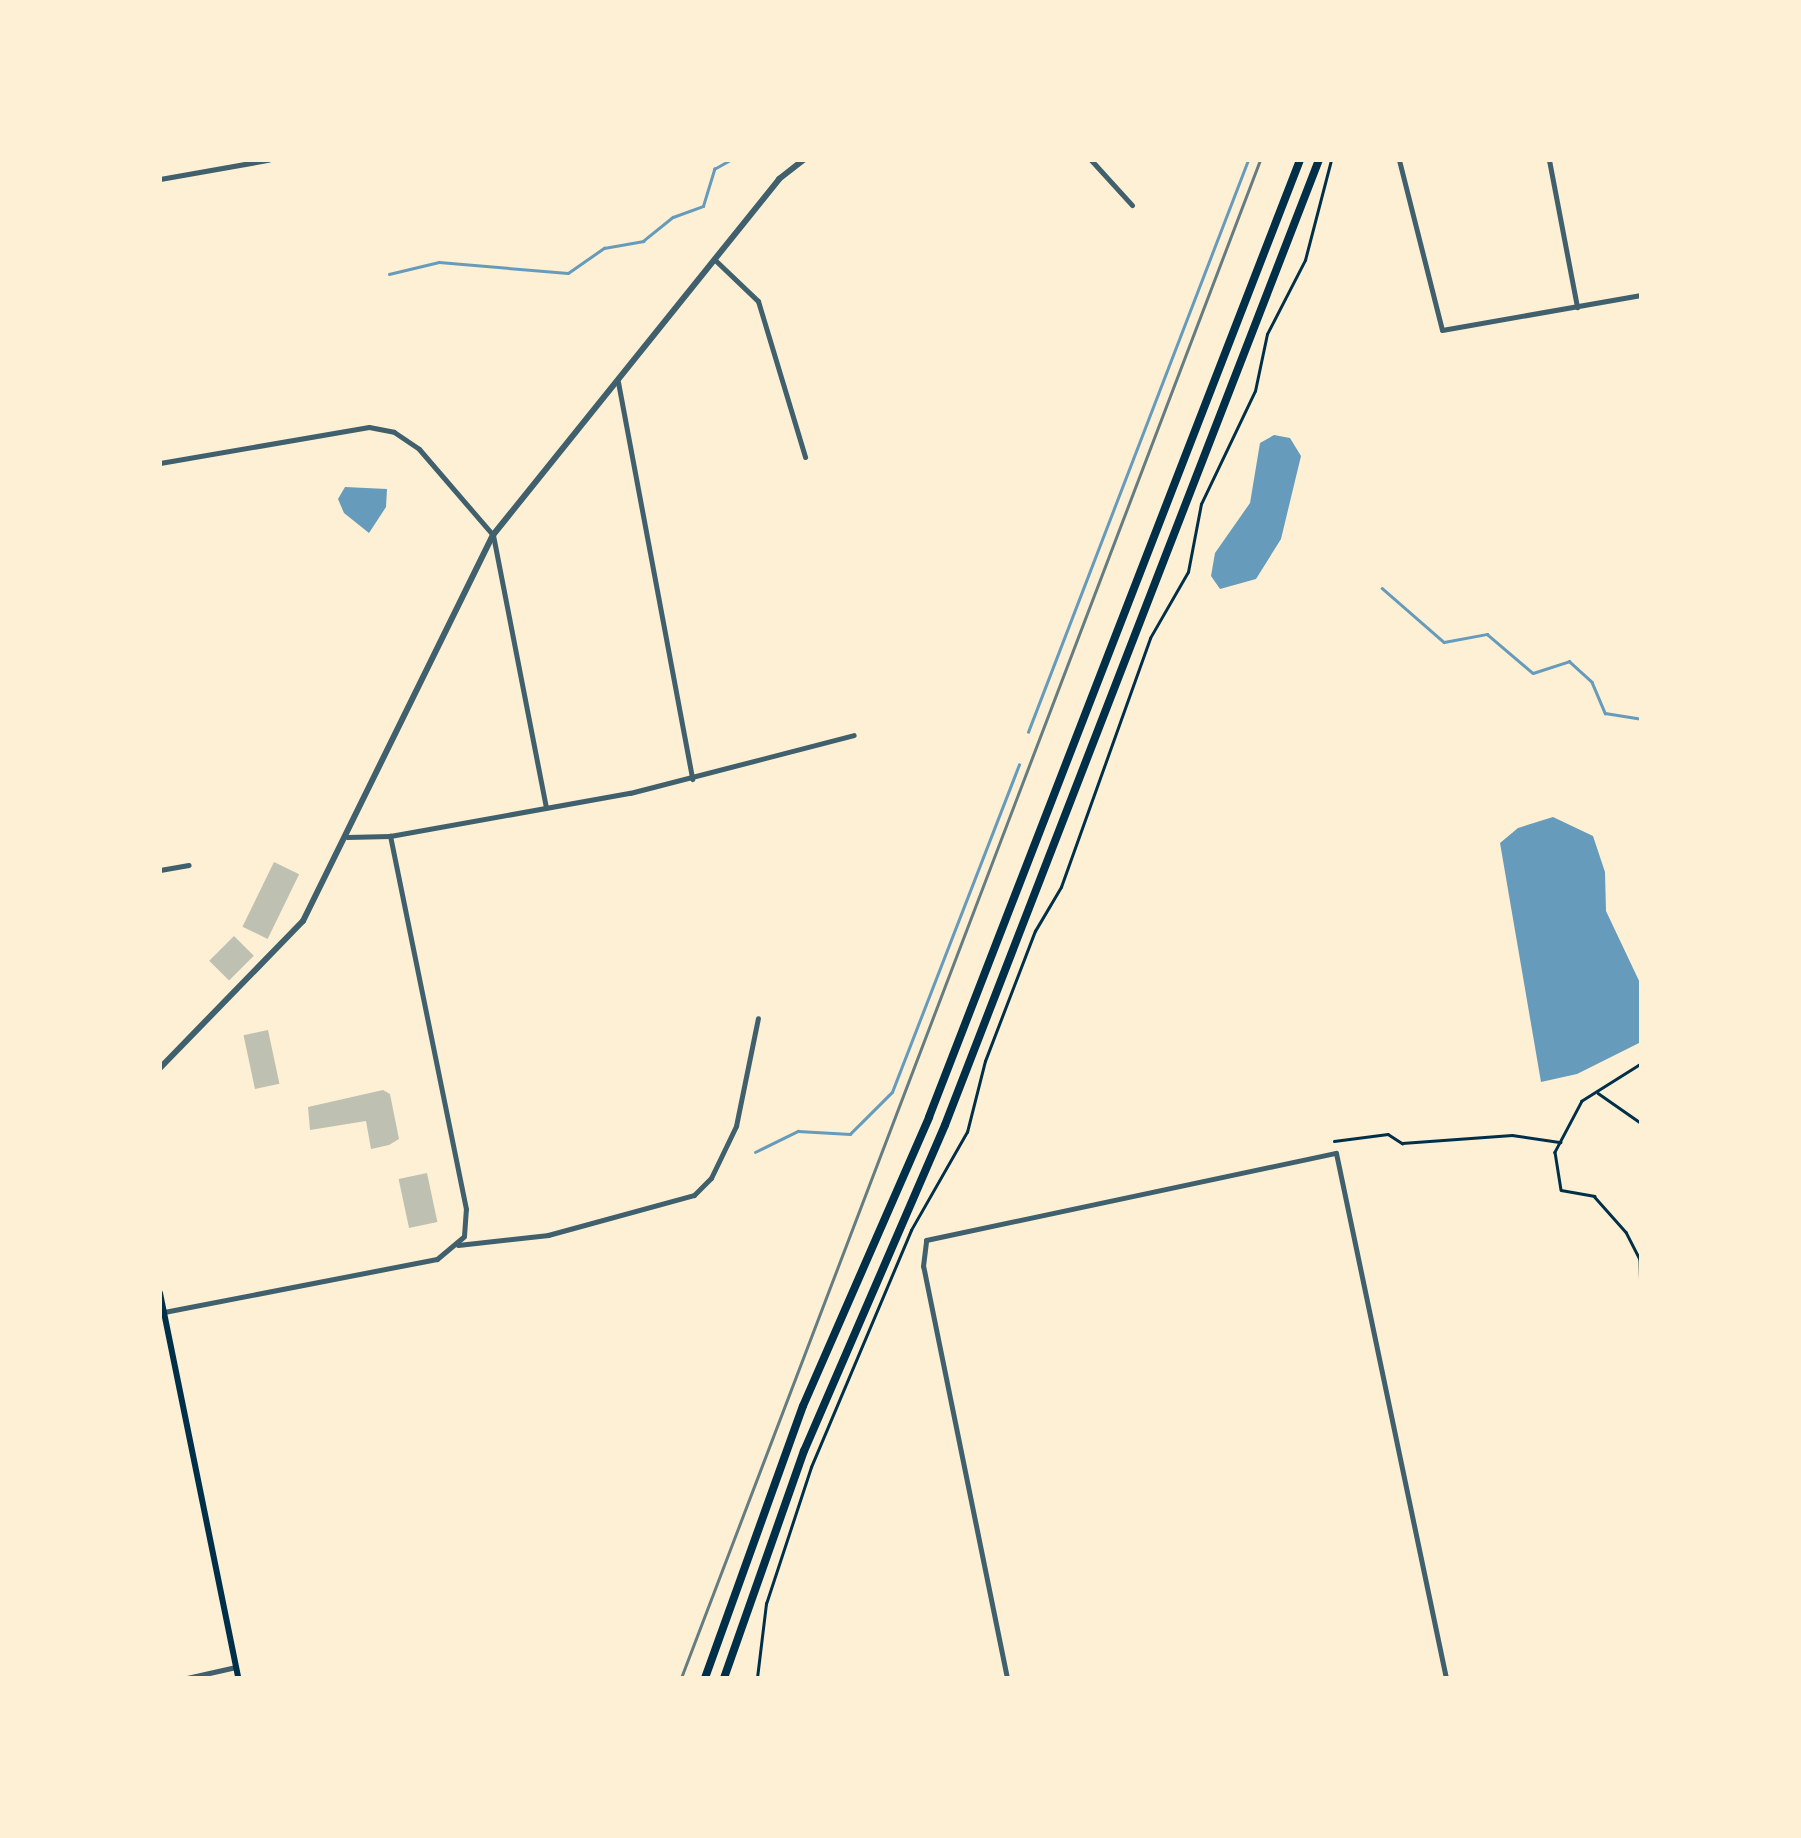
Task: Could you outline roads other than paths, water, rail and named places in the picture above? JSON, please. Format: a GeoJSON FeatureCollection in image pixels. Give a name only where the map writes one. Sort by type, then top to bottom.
{"type":"FeatureCollection","features":[{"type":"Feature","properties":{"kind":"highway"},"geometry":{"type":"LineString","coordinates":[[706,1678],[803,1406],[929,1117],[1300,160]]}},
{"type":"Feature","properties":{"kind":"highway"},"geometry":{"type":"LineString","coordinates":[[724,1678],[804,1451],[945,1125],[1319,160]]}},
{"type":"Feature","properties":{"kind":"main road"},"geometry":{"type":"LineString","coordinates":[[160,1293],[238,1678]]}},
{"type":"Feature","properties":{"kind":"street"},"geometry":{"type":"LineString","coordinates":[[160,179],[268,160]]}},
{"type":"Feature","properties":{"kind":"street"},"geometry":{"type":"LineString","coordinates":[[160,1068],[290,939],[347,837],[493,535],[779,179],[804,160]]}},
{"type":"Feature","properties":{"kind":"street"},"geometry":{"type":"LineString","coordinates":[[1092,160],[1132,205]]}},
{"type":"Feature","properties":{"kind":"street"},"geometry":{"type":"LineString","coordinates":[[1399,160],[1418,259],[1442,330],[1641,295]]}},
{"type":"Feature","properties":{"kind":"street"},"geometry":{"type":"LineString","coordinates":[[1548,160],[1577,307]]}},
{"type":"Feature","properties":{"kind":"street"},"geometry":{"type":"LineString","coordinates":[[714,259],[758,301],[805,457]]}},
{"type":"Feature","properties":{"kind":"street"},"geometry":{"type":"LineString","coordinates":[[618,379],[692,779]]}},
{"type":"Feature","properties":{"kind":"street"},"geometry":{"type":"LineString","coordinates":[[160,464],[350,429],[384,429],[420,450],[493,535],[546,808]]}},
{"type":"Feature","properties":{"kind":"street"},"geometry":{"type":"LineString","coordinates":[[347,837],[390,836],[692,779],[854,735]]}},
{"type":"Feature","properties":{"kind":"street"},"geometry":{"type":"LineString","coordinates":[[390,836],[466,1210],[458,1245]]}},
{"type":"Feature","properties":{"kind":"street"},"geometry":{"type":"LineString","coordinates":[[160,870],[189,865]]}},
{"type":"Feature","properties":{"kind":"street"},"geometry":{"type":"LineString","coordinates":[[164,1312],[438,1258],[458,1245],[490,1246],[638,1214],[694,1195],[710,1178],[736,1126],[758,1018]]}},
{"type":"Feature","properties":{"kind":"street"},"geometry":{"type":"LineString","coordinates":[[1007,1678],[923,1266],[926,1240],[1336,1153],[1446,1678]]}},
{"type":"Feature","properties":{"kind":"street"},"geometry":{"type":"LineString","coordinates":[[187,1678],[236,1668]]}},
{"type":"Feature","properties":{"kind":"water"},"geometry":{"type":"Polygon","coordinates":[[[1274,435],[1290,438],[1301,456],[1281,539],[1256,579],[1220,589],[1211,576],[1215,553],[1250,503],[1260,443],[1274,435]]]}},
{"type":"Feature","properties":{"kind":"water"},"geometry":{"type":"Polygon","coordinates":[[[345,487],[387,489],[386,507],[369,533],[344,513],[338,499],[345,487]]]}},
{"type":"Feature","properties":{"kind":"water"},"geometry":{"type":"Polygon","coordinates":[[[1553,817],[1593,836],[1605,872],[1606,911],[1641,985],[1641,1042],[1577,1074],[1541,1082],[1500,843],[1518,828],[1553,817]]]}},
{"type":"Feature","properties":{"kind":"waterway"},"geometry":{"type":"LineString","coordinates":[[389,274],[439,262],[568,273],[604,248],[643,241],[673,217],[703,206],[714,169],[730,160]]}},
{"type":"Feature","properties":{"kind":"waterway"},"geometry":{"type":"LineString","coordinates":[[1028,732],[1248,160]]}},
{"type":"Feature","properties":{"kind":"waterway"},"geometry":{"type":"LineString","coordinates":[[1382,588],[1444,642],[1487,634],[1533,673],[1569,661],[1592,682],[1605,713],[1641,719]]}},
{"type":"Feature","properties":{"kind":"waterway"},"geometry":{"type":"LineString","coordinates":[[755,1152],[798,1131],[850,1134],[892,1092],[1019,765]]}},
{"type":"Feature","properties":{"kind":"railway"},"geometry":{"type":"LineString","coordinates":[[681,1678],[1260,160]]}}]}
